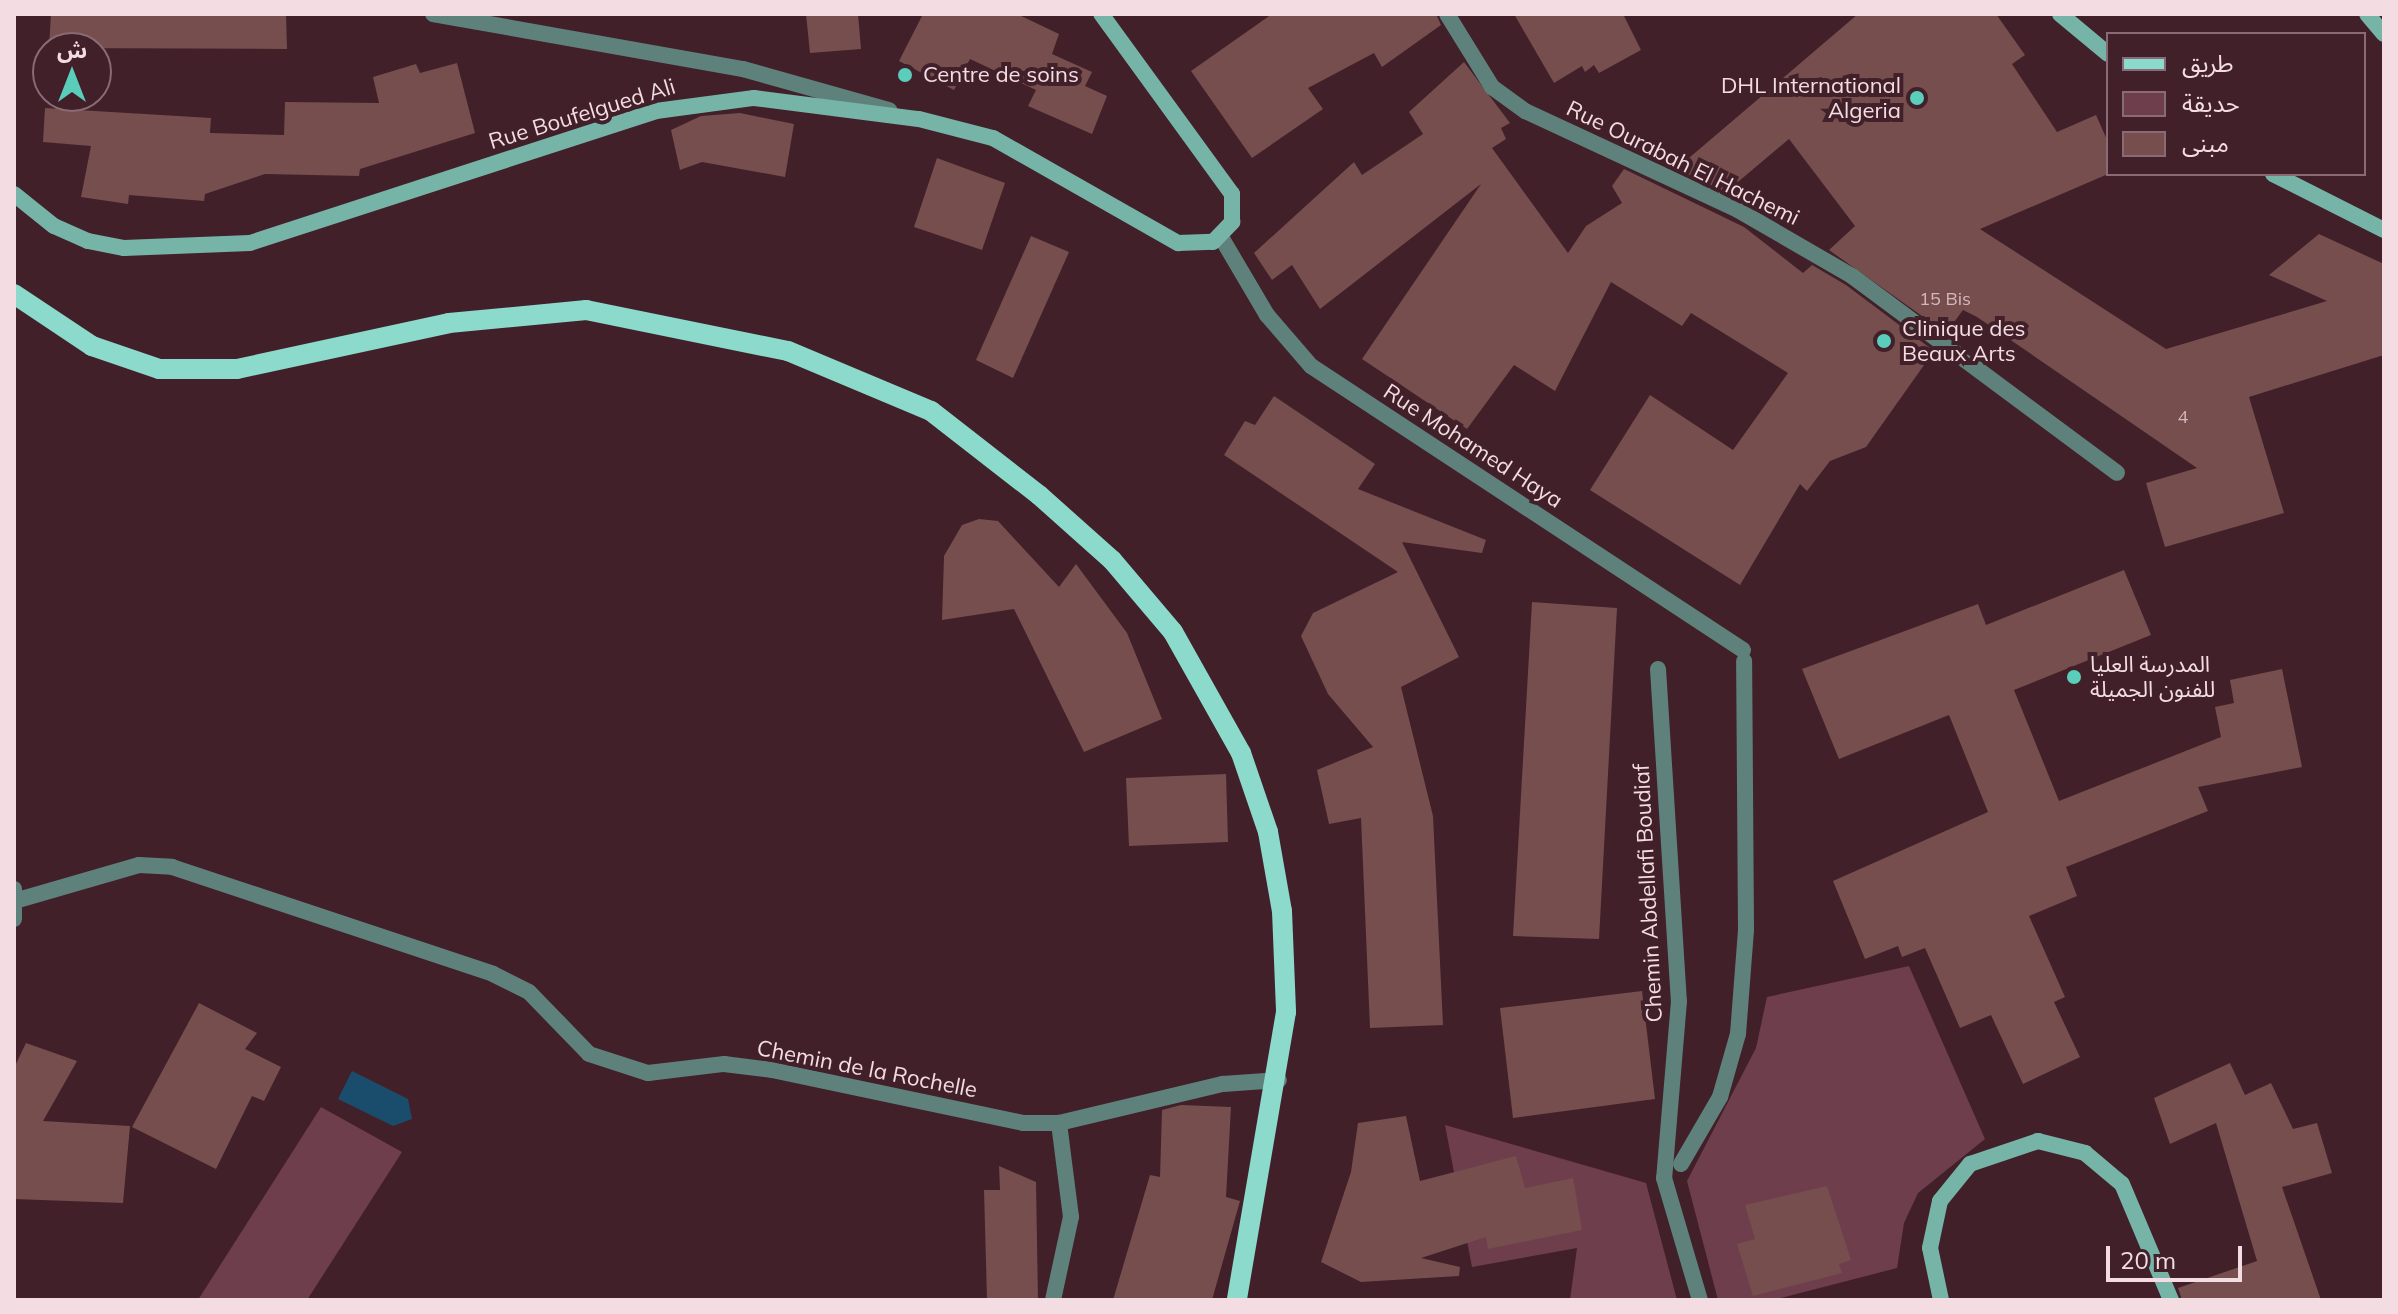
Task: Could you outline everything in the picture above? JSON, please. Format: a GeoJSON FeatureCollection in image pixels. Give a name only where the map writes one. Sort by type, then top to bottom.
{"type":"FeatureCollection","features":[{"type":"Feature","properties":{"kind":"main road"},"geometry":{"type":"LineString","coordinates":[[14,294],[92,346],[159,369],[237,369],[449,323],[586,310],[788,351],[931,411],[1112,560],[1173,632],[1241,753],[1268,832],[1282,911],[1279,1080],[1237,1300]]}},
{"type":"Feature","properties":{"kind":"street"},"geometry":{"type":"LineString","coordinates":[[433,14],[743,69],[919,119]]}},
{"type":"Feature","properties":{"kind":"street"},"geometry":{"type":"LineString","coordinates":[[1101,14],[1232,194],[1234,213],[1221,237]]}},
{"type":"Feature","properties":{"kind":"street","name":"Rue Ourabah El Hachemi"},"geometry":{"type":"LineString","coordinates":[[1447,14],[1492,87],[1525,111],[1738,210],[1852,276],[2117,473]]}},
{"type":"Feature","properties":{"kind":"street"},"geometry":{"type":"LineString","coordinates":[[2060,14],[2106,52]]}},
{"type":"Feature","properties":{"kind":"street"},"geometry":{"type":"LineString","coordinates":[[2367,14],[2384,34]]}},
{"type":"Feature","properties":{"kind":"street","name":"Rue Boufelgued Ali"},"geometry":{"type":"LineString","coordinates":[[14,194],[54,226],[88,241],[124,248],[250,243],[702,101],[754,98],[919,119],[1027,151],[1178,243],[1205,246],[1221,237]]}},
{"type":"Feature","properties":{"kind":"street"},"geometry":{"type":"LineString","coordinates":[[2277,176],[2384,230]]}},
{"type":"Feature","properties":{"kind":"street","name":"Rue Mohamed Haya"},"geometry":{"type":"LineString","coordinates":[[1221,237],[1267,315],[1311,366],[1744,656],[1746,930],[1738,1034],[1720,1097],[1681,1164]]}},
{"type":"Feature","properties":{"kind":"street","name":"Chemin Abdellafi Boudiaf"},"geometry":{"type":"LineString","coordinates":[[1658,669],[1679,1001],[1664,1178],[1700,1300]]}},
{"type":"Feature","properties":{"kind":"street","name":"Chemin de la Rochelle"},"geometry":{"type":"LineString","coordinates":[[16,895],[139,865],[172,867],[493,974],[529,992],[589,1054],[617,1068],[772,1070],[1023,1123],[1059,1123],[1223,1084],[1279,1080]]}},
{"type":"Feature","properties":{"kind":"street"},"geometry":{"type":"LineString","coordinates":[[14,919],[16,895]]}},
{"type":"Feature","properties":{"kind":"street"},"geometry":{"type":"LineString","coordinates":[[1053,1300],[1071,1217],[1059,1123]]}},
{"type":"Feature","properties":{"kind":"street"},"geometry":{"type":"LineString","coordinates":[[1941,1300],[1930,1248],[1940,1201],[1970,1164],[2038,1141],[2085,1153],[2122,1184],[2171,1300]]}},
{"type":"Feature","properties":{"kind":"green space"},"geometry":{"type":"Polygon","coordinates":[[[1909,966],[1985,1139],[1918,1193],[1904,1223],[1897,1268],[1773,1300],[1718,1300],[1687,1181],[1756,1048],[1767,997],[1909,966]]]}},
{"type":"Feature","properties":{"kind":"green space"},"geometry":{"type":"Polygon","coordinates":[[[321,1107],[402,1152],[307,1300],[198,1300],[321,1107]]]}},
{"type":"Feature","properties":{"kind":"green space"},"geometry":{"type":"Polygon","coordinates":[[[1445,1125],[1646,1183],[1677,1300],[1570,1300],[1577,1248],[1472,1267],[1445,1125]]]}},
{"type":"Feature","properties":{"kind":"water"},"geometry":{"type":"Polygon","coordinates":[[[352,1071],[408,1099],[412,1119],[393,1126],[338,1099],[352,1071]]]}},
{"type":"Feature","properties":{"kind":"building"},"geometry":{"type":"Polygon","coordinates":[[[51,14],[286,14],[287,49],[112,48],[112,32],[50,32],[51,14]]]}},
{"type":"Feature","properties":{"kind":"building"},"geometry":{"type":"Polygon","coordinates":[[[806,14],[858,14],[861,49],[810,53],[806,14]]]}},
{"type":"Feature","properties":{"kind":"building"},"geometry":{"type":"Polygon","coordinates":[[[923,14],[1017,14],[1059,34],[1052,54],[1092,72],[1085,86],[1107,96],[1092,134],[1028,106],[1036,90],[970,59],[954,90],[899,61],[923,14]]]}},
{"type":"Feature","properties":{"kind":"building"},"geometry":{"type":"Polygon","coordinates":[[[1272,14],[1436,14],[1441,25],[1382,67],[1374,53],[1308,88],[1323,109],[1252,158],[1191,71],[1272,14]]]}},
{"type":"Feature","properties":{"kind":"building"},"geometry":{"type":"Polygon","coordinates":[[[1514,14],[1623,14],[1641,50],[1599,73],[1594,65],[1585,72],[1582,66],[1554,83],[1514,14]]]}},
{"type":"Feature","properties":{"kind":"building"},"geometry":{"type":"Polygon","coordinates":[[[1858,14],[1996,14],[2025,55],[2012,64],[2057,132],[2096,115],[2106,138],[2106,175],[1980,229],[2166,349],[2327,301],[2269,275],[2319,234],[2384,264],[2384,355],[2249,397],[2284,513],[2165,547],[2146,483],[2197,468],[1977,317],[1963,310],[1946,333],[1829,250],[1855,226],[1789,139],[1726,192],[1676,169],[1858,14]]]}},
{"type":"Feature","properties":{"kind":"building"},"geometry":{"type":"Polygon","coordinates":[[[1464,62],[1510,123],[1501,128],[1506,139],[1492,148],[1568,253],[1586,226],[1622,203],[1612,186],[1624,169],[1744,227],[1803,273],[1812,265],[1846,285],[1934,351],[1866,447],[1830,461],[1807,491],[1800,484],[1740,585],[1590,490],[1650,395],[1733,450],[1788,373],[1691,313],[1682,326],[1611,282],[1555,391],[1514,365],[1467,429],[1362,359],[1481,184],[1320,309],[1292,265],[1272,280],[1254,253],[1354,162],[1362,175],[1423,134],[1409,112],[1464,62]]]}},
{"type":"Feature","properties":{"kind":"building"},"geometry":{"type":"Polygon","coordinates":[[[457,63],[475,133],[360,169],[359,176],[265,174],[205,194],[204,201],[129,195],[128,204],[81,197],[91,146],[43,142],[45,112],[111,112],[211,118],[210,133],[284,135],[285,102],[379,103],[373,77],[416,64],[420,73],[457,63]]]}},
{"type":"Feature","properties":{"kind":"building"},"geometry":{"type":"Polygon","coordinates":[[[740,113],[794,124],[785,177],[702,162],[680,170],[671,130],[701,116],[740,113]]]}},
{"type":"Feature","properties":{"kind":"building"},"geometry":{"type":"Polygon","coordinates":[[[937,158],[1005,183],[982,250],[914,227],[937,158]]]}},
{"type":"Feature","properties":{"kind":"building"},"geometry":{"type":"Polygon","coordinates":[[[1031,236],[1069,252],[1013,378],[976,360],[1031,236]]]}},
{"type":"Feature","properties":{"kind":"building"},"geometry":{"type":"Polygon","coordinates":[[[1274,396],[1375,464],[1358,489],[1486,540],[1482,553],[1402,542],[1459,657],[1401,687],[1433,816],[1443,1025],[1370,1028],[1361,818],[1329,824],[1317,770],[1373,747],[1328,694],[1301,636],[1313,613],[1398,572],[1224,455],[1245,421],[1255,425],[1274,396]]]}},
{"type":"Feature","properties":{"kind":"building"},"geometry":{"type":"Polygon","coordinates":[[[979,519],[998,521],[1059,587],[1076,564],[1127,633],[1162,719],[1084,752],[1014,609],[942,620],[944,556],[962,525],[979,519]]]}},
{"type":"Feature","properties":{"kind":"building"},"geometry":{"type":"Polygon","coordinates":[[[2124,570],[2151,635],[2014,690],[2059,801],[2221,737],[2215,707],[2234,703],[2230,680],[2282,669],[2302,767],[2198,787],[2208,811],[2066,867],[2077,896],[2029,916],[2065,997],[2054,1002],[2080,1057],[2023,1084],[1991,1015],[1960,1028],[1925,948],[1902,957],[1898,946],[1865,959],[1833,881],[1988,812],[1949,715],[1839,759],[1802,669],[1978,604],[1986,625],[2124,570]]]}},
{"type":"Feature","properties":{"kind":"building"},"geometry":{"type":"Polygon","coordinates":[[[1532,602],[1617,608],[1599,939],[1513,936],[1532,602]]]}},
{"type":"Feature","properties":{"kind":"building"},"geometry":{"type":"Polygon","coordinates":[[[1226,774],[1228,842],[1129,846],[1126,778],[1226,774]]]}},
{"type":"Feature","properties":{"kind":"building"},"geometry":{"type":"Polygon","coordinates":[[[1642,991],[1655,1099],[1513,1118],[1500,1008],[1642,991]]]}},
{"type":"Feature","properties":{"kind":"building"},"geometry":{"type":"Polygon","coordinates":[[[199,1003],[257,1033],[245,1049],[281,1067],[264,1101],[252,1096],[216,1169],[132,1127],[199,1003]]]}},
{"type":"Feature","properties":{"kind":"building"},"geometry":{"type":"Polygon","coordinates":[[[26,1043],[77,1061],[43,1121],[130,1126],[123,1203],[14,1199],[14,1068],[26,1043]]]}},
{"type":"Feature","properties":{"kind":"building"},"geometry":{"type":"Polygon","coordinates":[[[2230,1063],[2245,1095],[2271,1083],[2293,1129],[2317,1123],[2332,1173],[2282,1187],[2321,1300],[2182,1300],[2178,1288],[2257,1261],[2216,1123],[2170,1144],[2154,1098],[2230,1063]]]}},
{"type":"Feature","properties":{"kind":"building"},"geometry":{"type":"Polygon","coordinates":[[[1181,1105],[1231,1107],[1226,1197],[1240,1201],[1212,1300],[1113,1300],[1150,1175],[1160,1177],[1162,1110],[1181,1105]]]}},
{"type":"Feature","properties":{"kind":"building"},"geometry":{"type":"Polygon","coordinates":[[[1406,1116],[1420,1181],[1516,1156],[1525,1188],[1573,1178],[1582,1230],[1488,1249],[1486,1237],[1421,1258],[1460,1267],[1459,1276],[1361,1282],[1321,1262],[1351,1172],[1358,1123],[1406,1116]]]}},
{"type":"Feature","properties":{"kind":"building"},"geometry":{"type":"Polygon","coordinates":[[[999,1166],[1036,1182],[1038,1300],[987,1300],[984,1190],[1000,1190],[999,1166]]]}},
{"type":"Feature","properties":{"kind":"building"},"geometry":{"type":"Polygon","coordinates":[[[1827,1186],[1851,1260],[1839,1264],[1842,1273],[1753,1296],[1737,1244],[1755,1239],[1745,1205],[1827,1186]]]}},
{"type":"Feature","properties":{"kind":"place","name":"Centre de soins"},"geometry":{"type":"Point","coordinates":[905,75]}},
{"type":"Feature","properties":{"kind":"place","name":"DHL International Algeria"},"geometry":{"type":"Point","coordinates":[1917,98]}},
{"type":"Feature","properties":{"kind":"place","name":"Clinique des Beaux Arts"},"geometry":{"type":"Point","coordinates":[1884,341]}},
{"type":"Feature","properties":{"kind":"place","name":"المدرسة العليا للفنون الجميلة"},"geometry":{"type":"Point","coordinates":[2074,677]}}]}
